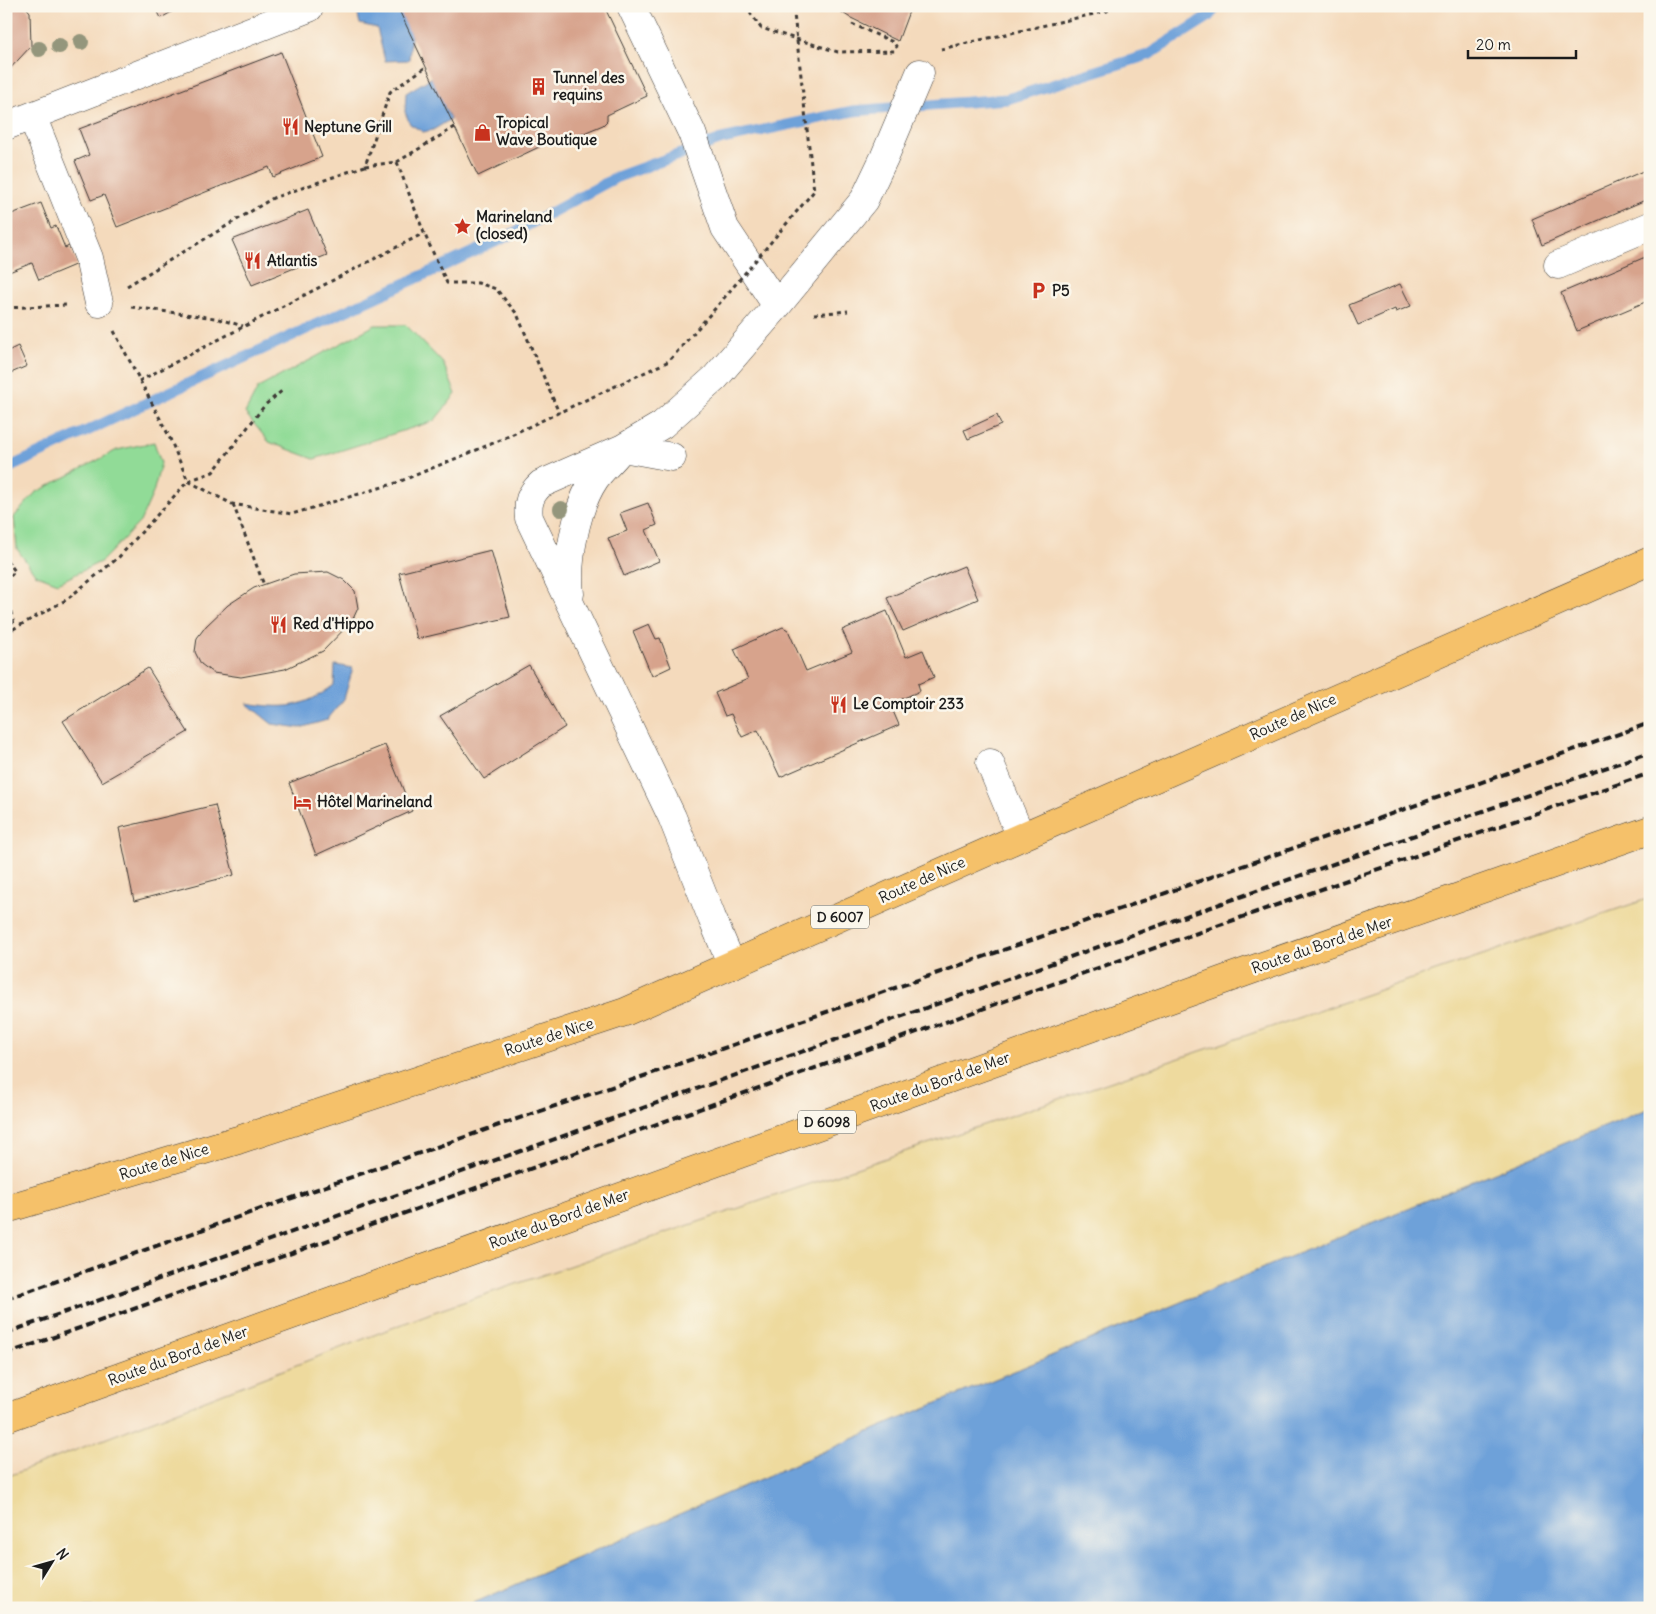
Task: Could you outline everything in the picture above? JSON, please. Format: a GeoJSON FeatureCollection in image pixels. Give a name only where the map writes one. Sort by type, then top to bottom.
{"type":"FeatureCollection","features":[{"type":"Feature","properties":{"kind":"main road","name":"Route de Nice"},"geometry":{"type":"LineString","coordinates":[[6,1209],[238,1140],[625,1012],[1020,836],[1650,561]]}},
{"type":"Feature","properties":{"kind":"main road","name":"Route du Bord de Mer"},"geometry":{"type":"LineString","coordinates":[[6,1418],[1235,975],[1650,830]]}},
{"type":"Feature","properties":{"kind":"street"},"geometry":{"type":"LineString","coordinates":[[6,126],[310,6]]}},
{"type":"Feature","properties":{"kind":"street"},"geometry":{"type":"LineString","coordinates":[[631,6],[692,133],[726,228],[777,306]]}},
{"type":"Feature","properties":{"kind":"street"},"geometry":{"type":"LineString","coordinates":[[732,965],[672,817],[529,518],[530,498],[534,490],[541,484],[624,448],[662,425],[715,378],[864,200],[918,78]]}},
{"type":"Feature","properties":{"kind":"street"},"geometry":{"type":"LineString","coordinates":[[32,116],[89,258],[99,303]]}},
{"type":"Feature","properties":{"kind":"street"},"geometry":{"type":"LineString","coordinates":[[1558,265],[1650,226]]}},
{"type":"Feature","properties":{"kind":"street"},"geometry":{"type":"LineString","coordinates":[[624,448],[672,457]]}},
{"type":"Feature","properties":{"kind":"street"},"geometry":{"type":"LineString","coordinates":[[572,608],[569,581],[570,550],[580,510],[595,479],[624,448]]}},
{"type":"Feature","properties":{"kind":"street"},"geometry":{"type":"LineString","coordinates":[[990,763],[1020,836]]}},
{"type":"Feature","properties":{"kind":"path"},"geometry":{"type":"LineString","coordinates":[[745,6],[761,28],[838,52],[900,51],[893,42],[852,24]]}},
{"type":"Feature","properties":{"kind":"path"},"geometry":{"type":"LineString","coordinates":[[99,303],[168,434],[188,481],[232,504],[292,514],[396,483],[496,442],[669,361],[814,191],[794,6]]}},
{"type":"Feature","properties":{"kind":"path"},"geometry":{"type":"LineString","coordinates":[[940,49],[1108,11],[1114,6]]}},
{"type":"Feature","properties":{"kind":"path"},"geometry":{"type":"LineString","coordinates":[[365,166],[390,92],[426,67]]}},
{"type":"Feature","properties":{"kind":"path"},"geometry":{"type":"LineString","coordinates":[[99,303],[273,198],[365,166],[397,162],[455,127]]}},
{"type":"Feature","properties":{"kind":"path"},"geometry":{"type":"LineString","coordinates":[[397,162],[424,233],[447,283],[478,283],[496,289],[517,314],[559,413]]}},
{"type":"Feature","properties":{"kind":"path"},"geometry":{"type":"LineString","coordinates":[[139,381],[424,233]]}},
{"type":"Feature","properties":{"kind":"path"},"geometry":{"type":"LineString","coordinates":[[6,308],[99,303],[215,318],[244,326]]}},
{"type":"Feature","properties":{"kind":"path"},"geometry":{"type":"LineString","coordinates":[[6,632],[66,600],[118,557],[188,481],[213,472],[265,405],[283,390]]}},
{"type":"Feature","properties":{"kind":"path"},"geometry":{"type":"LineString","coordinates":[[232,504],[264,584]]}},
{"type":"Feature","properties":{"kind":"path"},"geometry":{"type":"LineString","coordinates":[[6,529],[14,517]]}},
{"type":"Feature","properties":{"kind":"path"},"geometry":{"type":"LineString","coordinates":[[6,562],[15,571],[6,581]]}},
{"type":"Feature","properties":{"kind":"path"},"geometry":{"type":"LineString","coordinates":[[6,588],[15,628]]}},
{"type":"Feature","properties":{"kind":"green space"},"geometry":{"type":"Polygon","coordinates":[[[375,325],[406,325],[443,363],[456,394],[434,421],[314,459],[269,442],[245,413],[258,388],[375,325]]]}},
{"type":"Feature","properties":{"kind":"green space"},"geometry":{"type":"Polygon","coordinates":[[[154,442],[161,463],[153,493],[140,522],[102,561],[58,583],[35,574],[17,549],[14,517],[35,493],[117,450],[154,442]]]}},
{"type":"Feature","properties":{"kind":"sand"},"geometry":{"type":"Polygon","coordinates":[[[1650,898],[1650,1108],[913,1413],[462,1608],[6,1608],[6,1477],[431,1313],[1650,898]]]}},
{"type":"Feature","properties":{"kind":"water"},"geometry":{"type":"Polygon","coordinates":[[[356,6],[429,6],[411,36],[409,60],[385,61],[377,28],[360,24],[356,6]]]}},
{"type":"Feature","properties":{"kind":"water"},"geometry":{"type":"Polygon","coordinates":[[[439,58],[454,95],[444,107],[451,119],[433,130],[423,132],[410,124],[405,112],[406,93],[431,78],[439,58]]]}},
{"type":"Feature","properties":{"kind":"water"},"geometry":{"type":"Polygon","coordinates":[[[335,665],[353,668],[344,699],[327,720],[300,728],[272,724],[246,703],[282,706],[302,703],[312,699],[334,685],[335,665]]]}},
{"type":"Feature","properties":{"kind":"water"},"geometry":{"type":"Polygon","coordinates":[[[1650,1108],[1650,1608],[462,1608],[913,1413],[1650,1108]]]}},
{"type":"Feature","properties":{"kind":"building"},"geometry":{"type":"Polygon","coordinates":[[[6,6],[25,6],[30,12],[31,46],[6,73],[6,6]]]}},
{"type":"Feature","properties":{"kind":"building"},"geometry":{"type":"Polygon","coordinates":[[[155,6],[173,6],[175,10],[161,18],[155,6]]]}},
{"type":"Feature","properties":{"kind":"building","name":"Tunnel des requins"},"geometry":{"type":"Polygon","coordinates":[[[397,6],[604,6],[647,96],[607,115],[607,121],[603,125],[560,143],[558,138],[478,176],[397,6]]]}},
{"type":"Feature","properties":{"kind":"building"},"geometry":{"type":"Polygon","coordinates":[[[832,6],[911,6],[898,41],[849,17],[832,6]]]}},
{"type":"Feature","properties":{"kind":"building"},"geometry":{"type":"Polygon","coordinates":[[[281,52],[322,157],[273,177],[269,167],[117,227],[104,195],[91,200],[75,161],[89,155],[79,129],[281,52]]]}},
{"type":"Feature","properties":{"kind":"building"},"geometry":{"type":"Polygon","coordinates":[[[1650,168],[1650,198],[1542,245],[1532,219],[1650,168]]]}},
{"type":"Feature","properties":{"kind":"building"},"geometry":{"type":"Polygon","coordinates":[[[41,203],[51,228],[56,226],[65,248],[69,246],[77,264],[39,280],[32,263],[9,272],[6,277],[6,216],[41,203]]]}},
{"type":"Feature","properties":{"kind":"building"},"geometry":{"type":"Polygon","coordinates":[[[308,210],[327,255],[252,285],[232,240],[308,210]]]}},
{"type":"Feature","properties":{"kind":"building"},"geometry":{"type":"Polygon","coordinates":[[[1650,255],[1650,300],[1577,331],[1561,293],[1650,255]]]}},
{"type":"Feature","properties":{"kind":"building"},"geometry":{"type":"Polygon","coordinates":[[[1400,284],[1411,306],[1396,312],[1395,309],[1358,325],[1349,305],[1400,284]]]}},
{"type":"Feature","properties":{"kind":"building"},"geometry":{"type":"Polygon","coordinates":[[[18,346],[27,366],[11,373],[6,360],[6,352],[18,346]]]}},
{"type":"Feature","properties":{"kind":"building"},"geometry":{"type":"Polygon","coordinates":[[[997,415],[1001,425],[968,439],[964,430],[997,415]]]}},
{"type":"Feature","properties":{"kind":"building"},"geometry":{"type":"Polygon","coordinates":[[[648,503],[657,525],[646,530],[659,561],[624,576],[608,538],[627,531],[620,513],[648,503]]]}},
{"type":"Feature","properties":{"kind":"building"},"geometry":{"type":"Polygon","coordinates":[[[491,550],[510,617],[417,639],[399,573],[491,550]]]}},
{"type":"Feature","properties":{"kind":"building"},"geometry":{"type":"Polygon","coordinates":[[[964,566],[978,599],[903,631],[887,598],[964,566]]]}},
{"type":"Feature","properties":{"kind":"building","name":"Red d'Hippo"},"geometry":{"type":"Polygon","coordinates":[[[328,572],[344,580],[355,591],[358,608],[352,621],[323,651],[285,669],[241,677],[213,673],[201,664],[195,652],[197,638],[206,626],[228,605],[254,588],[294,574],[328,572]]]}},
{"type":"Feature","properties":{"kind":"building"},"geometry":{"type":"Polygon","coordinates":[[[887,611],[906,657],[923,650],[934,677],[918,684],[920,691],[890,704],[899,725],[780,777],[758,730],[742,737],[731,714],[725,716],[715,693],[748,679],[734,649],[783,627],[788,630],[806,671],[852,652],[842,630],[887,611]]]}},
{"type":"Feature","properties":{"kind":"building"},"geometry":{"type":"Polygon","coordinates":[[[649,624],[656,639],[660,638],[671,667],[652,676],[633,631],[649,624]]]}},
{"type":"Feature","properties":{"kind":"building"},"geometry":{"type":"Polygon","coordinates":[[[529,665],[565,727],[484,779],[440,716],[529,665]]]}},
{"type":"Feature","properties":{"kind":"building"},"geometry":{"type":"Polygon","coordinates":[[[148,668],[188,732],[102,782],[63,721],[148,668]]]}},
{"type":"Feature","properties":{"kind":"building"},"geometry":{"type":"Polygon","coordinates":[[[385,745],[412,811],[316,855],[289,783],[385,745]]]}},
{"type":"Feature","properties":{"kind":"building"},"geometry":{"type":"Polygon","coordinates":[[[215,805],[234,875],[134,901],[119,828],[215,805]]]}},
{"type":"Feature","properties":{"kind":"waterway"},"geometry":{"type":"LineString","coordinates":[[6,469],[508,236],[617,177],[722,139],[853,111],[1007,99],[1148,55],[1208,17],[1217,6]]}},
{"type":"Feature","properties":{"kind":"railway"},"geometry":{"type":"LineString","coordinates":[[6,1299],[1650,723]]}},
{"type":"Feature","properties":{"kind":"railway"},"geometry":{"type":"LineString","coordinates":[[6,1333],[1650,752]]}},
{"type":"Feature","properties":{"kind":"railway"},"geometry":{"type":"LineString","coordinates":[[6,1354],[1650,773]]}},
{"type":"Feature","properties":{"kind":"place","name":"Tunnel des requins"},"geometry":{"type":"Point","coordinates":[539,87]}},
{"type":"Feature","properties":{"kind":"place","name":"Neptune Grill"},"geometry":{"type":"Point","coordinates":[290,127]}},
{"type":"Feature","properties":{"kind":"place","name":"Tropical Wave Boutique"},"geometry":{"type":"Point","coordinates":[482,132]}},
{"type":"Feature","properties":{"kind":"place","name":"Marineland (closed)"},"geometry":{"type":"Point","coordinates":[462,226]}},
{"type":"Feature","properties":{"kind":"place","name":"Atlantis"},"geometry":{"type":"Point","coordinates":[253,261]}},
{"type":"Feature","properties":{"kind":"place","name":"P5"},"geometry":{"type":"Point","coordinates":[1038,291]}},
{"type":"Feature","properties":{"kind":"place","name":"Red d'Hippo"},"geometry":{"type":"Point","coordinates":[279,624]}},
{"type":"Feature","properties":{"kind":"place","name":"Le Comptoir 233"},"geometry":{"type":"Point","coordinates":[839,704]}},
{"type":"Feature","properties":{"kind":"place","name":"Hôtel Marineland"},"geometry":{"type":"Point","coordinates":[303,802]}}]}
